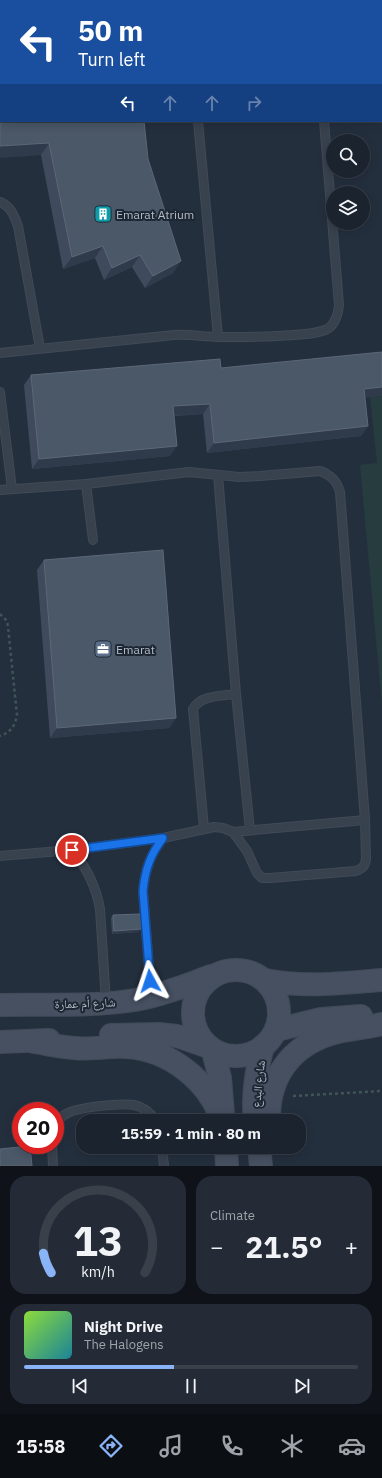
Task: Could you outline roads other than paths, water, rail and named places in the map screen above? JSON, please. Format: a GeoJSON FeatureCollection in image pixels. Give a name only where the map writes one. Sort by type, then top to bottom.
{"type":"FeatureCollection","features":[{"type":"Feature","properties":{"kind":"street"},"geometry":{"type":"LineString","coordinates":[[0,1042],[34,1042],[142,1033],[177,1036],[211,1049],[229,1056],[241,1056],[253,1053],[269,1038],[279,1019],[279,1008],[274,993],[265,980],[256,974],[245,970],[229,970],[214,975],[204,983],[197,993],[193,1004],[192,1016],[195,1028],[201,1039],[211,1049],[220,1078],[223,1114]]}},
{"type":"Feature","properties":{"kind":"street","name":"شارع أم عمارة"},"geometry":{"type":"LineString","coordinates":[[0,1005],[106,1003],[134,1000],[173,990],[214,975]]}},
{"type":"Feature","properties":{"kind":"street"},"geometry":{"type":"LineString","coordinates":[[265,980],[281,983],[314,985],[382,980]]}},
{"type":"Feature","properties":{"kind":"street"},"geometry":{"type":"LineString","coordinates":[[269,1038],[327,1018],[382,1016]]}},
{"type":"Feature","properties":{"kind":"street"},"geometry":{"type":"LineString","coordinates":[[269,1114],[270,1098],[277,1077],[287,1062],[300,1048],[317,1039],[334,1033],[382,1024]]}},
{"type":"Feature","properties":{"kind":"street","name":"شارع البدع"},"geometry":{"type":"LineString","coordinates":[[255,1114],[255,1082],[269,1038]]}},
{"type":"Feature","properties":{"kind":"street"},"geometry":{"type":"LineString","coordinates":[[34,1042],[74,1048],[125,1047],[143,1049],[160,1055],[176,1063],[202,1086],[219,1114]]}},
{"type":"Feature","properties":{"kind":"street"},"geometry":{"type":"LineString","coordinates":[[227,1154],[228,1166]]}},
{"type":"Feature","properties":{"kind":"street"},"geometry":{"type":"LineString","coordinates":[[260,1154],[261,1166]]}},
{"type":"Feature","properties":{"kind":"street"},"geometry":{"type":"LineString","coordinates":[[269,1154],[269,1166]]}},
{"type":"Feature","properties":{"kind":"lane"},"geometry":{"type":"LineString","coordinates":[[0,0],[0,5]]}},
{"type":"Feature","properties":{"kind":"lane"},"geometry":{"type":"LineString","coordinates":[[198,122],[218,337]]}},
{"type":"Feature","properties":{"kind":"lane"},"geometry":{"type":"LineString","coordinates":[[0,353],[174,335],[189,334],[218,337],[281,336],[317,333],[326,330],[334,323],[338,314],[339,305],[324,122]]}},
{"type":"Feature","properties":{"kind":"lane"},"geometry":{"type":"LineString","coordinates":[[0,202],[14,214],[18,226],[40,348]]}},
{"type":"Feature","properties":{"kind":"lane"},"geometry":{"type":"LineString","coordinates":[[0,392],[12,489]]}},
{"type":"Feature","properties":{"kind":"lane"},"geometry":{"type":"LineString","coordinates":[[0,490],[86,484],[189,472],[239,477],[320,471],[334,478],[340,492],[365,820],[365,865],[362,869],[356,871],[262,878],[257,873],[247,851],[233,832]]}},
{"type":"Feature","properties":{"kind":"lane"},"geometry":{"type":"LineString","coordinates":[[218,475],[236,694],[250,830]]}},
{"type":"Feature","properties":{"kind":"lane"},"geometry":{"type":"LineString","coordinates":[[86,484],[93,540]]}},
{"type":"Feature","properties":{"kind":"lane"},"geometry":{"type":"LineString","coordinates":[[204,828],[193,709],[196,703],[201,699],[236,694]]}},
{"type":"Feature","properties":{"kind":"lane"},"geometry":{"type":"LineString","coordinates":[[0,856],[72,850],[163,838],[204,828],[219,827],[233,832],[365,820]]}},
{"type":"Feature","properties":{"kind":"lane"},"geometry":{"type":"LineString","coordinates":[[152,996],[143,891],[144,877],[148,863],[154,850],[163,838]]}},
{"type":"Feature","properties":{"kind":"lane"},"geometry":{"type":"LineString","coordinates":[[72,850],[88,871],[98,896],[106,1003]]}},
{"type":"Feature","properties":{"kind":"lane"},"geometry":{"type":"LineString","coordinates":[[64,1114],[73,1110],[100,1106],[133,1105],[144,1108],[151,1114]]}},
{"type":"Feature","properties":{"kind":"lane"},"geometry":{"type":"LineString","coordinates":[[52,1154],[53,1166]]}},
{"type":"Feature","properties":{"kind":"lane"},"geometry":{"type":"LineString","coordinates":[[163,1154],[164,1166]]}},
{"type":"Feature","properties":{"kind":"place","name":"Emarat Atrium"},"geometry":{"type":"Point","coordinates":[103,214]}},
{"type":"Feature","properties":{"kind":"place","name":"Emarat"},"geometry":{"type":"Point","coordinates":[103,649]}}]}
